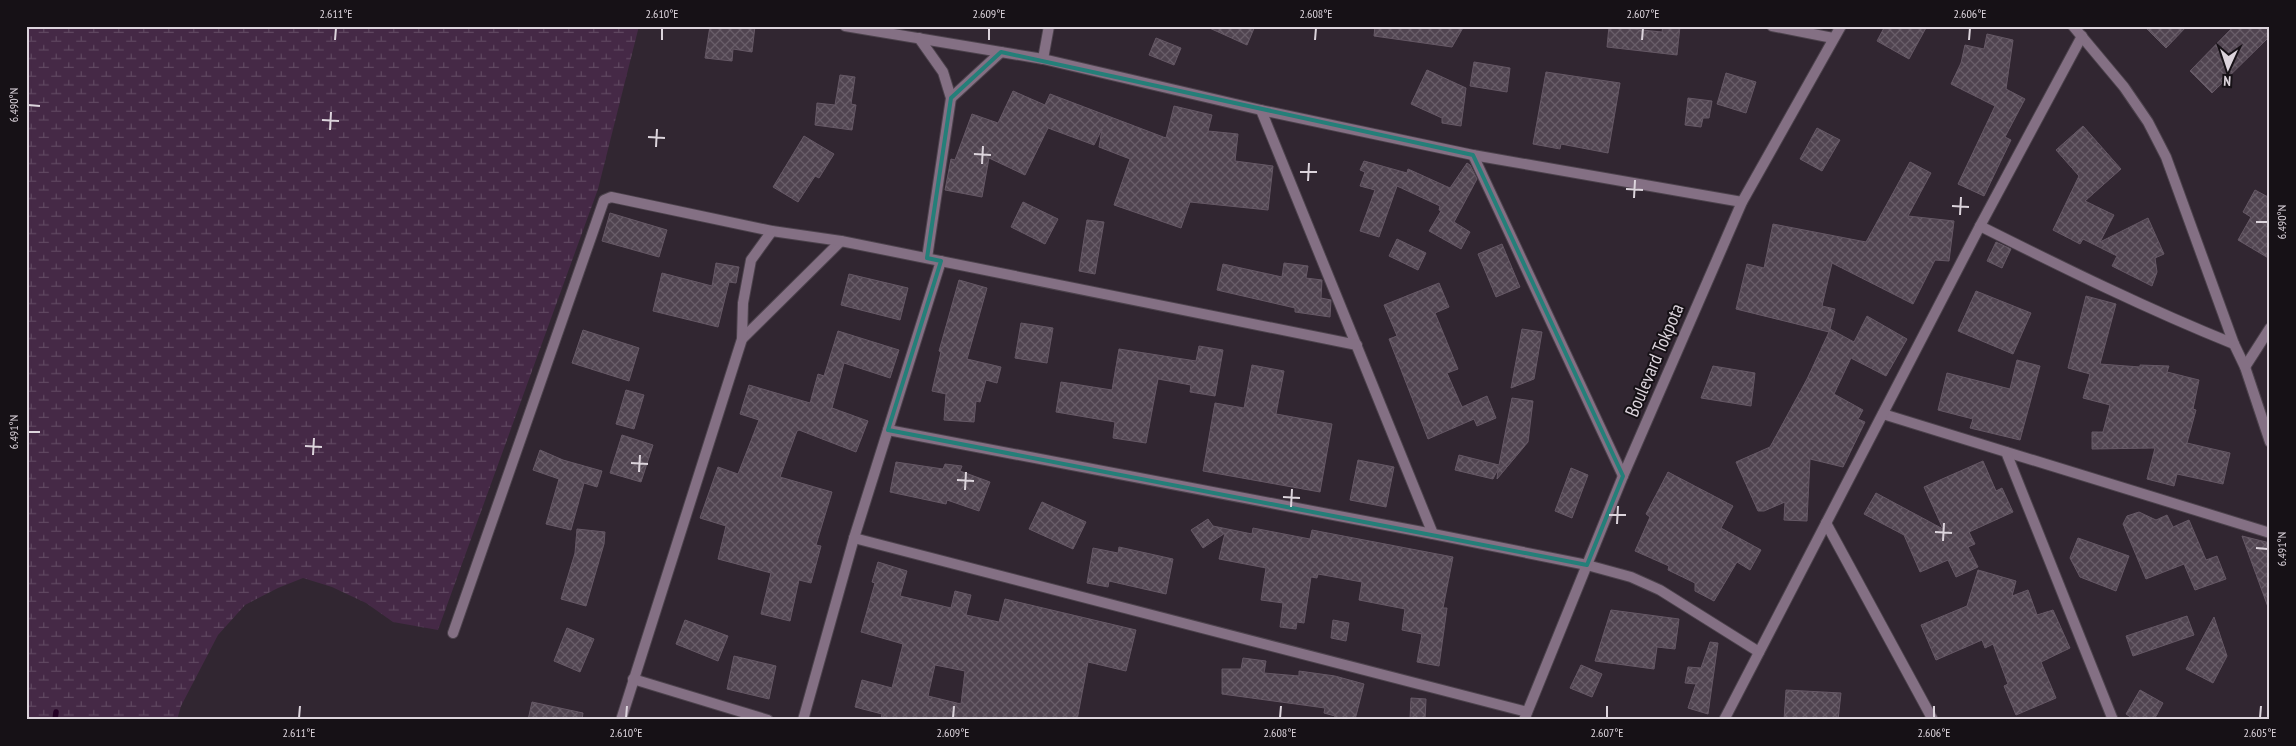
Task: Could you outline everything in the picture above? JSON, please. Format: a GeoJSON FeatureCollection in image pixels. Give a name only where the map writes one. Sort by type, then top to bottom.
{"type":"FeatureCollection","features":[{"type":"Feature","properties":{"kind":"street"},"geometry":{"type":"LineString","coordinates":[[846,26],[1043,59],[1261,110],[1472,155],[1742,202]]}},
{"type":"Feature","properties":{"kind":"street"},"geometry":{"type":"LineString","coordinates":[[1043,59],[1049,26]]}},
{"type":"Feature","properties":{"kind":"street"},"geometry":{"type":"LineString","coordinates":[[1772,26],[1833,38]]}},
{"type":"Feature","properties":{"kind":"street","name":"Boulevard Tokpota"},"geometry":{"type":"LineString","coordinates":[[1526,716],[1623,476],[1742,202],[1840,26]]}},
{"type":"Feature","properties":{"kind":"street"},"geometry":{"type":"LineString","coordinates":[[2073,26],[2124,87],[2148,122],[2166,157],[2234,344],[2245,367],[2270,442]]}},
{"type":"Feature","properties":{"kind":"street"},"geometry":{"type":"LineString","coordinates":[[1724,720],[1980,226],[2082,36]]}},
{"type":"Feature","properties":{"kind":"street"},"geometry":{"type":"LineString","coordinates":[[919,38],[943,72],[951,98],[927,258]]}},
{"type":"Feature","properties":{"kind":"street"},"geometry":{"type":"LineString","coordinates":[[951,98],[1001,52]]}},
{"type":"Feature","properties":{"kind":"street"},"geometry":{"type":"LineString","coordinates":[[1261,110],[1433,534]]}},
{"type":"Feature","properties":{"kind":"street"},"geometry":{"type":"LineString","coordinates":[[1472,155],[1623,476]]}},
{"type":"Feature","properties":{"kind":"street"},"geometry":{"type":"LineString","coordinates":[[453,633],[604,200],[619,197],[772,232],[841,241],[1357,344]]}},
{"type":"Feature","properties":{"kind":"street"},"geometry":{"type":"LineString","coordinates":[[1980,226],[2134,301],[2234,344]]}},
{"type":"Feature","properties":{"kind":"street"},"geometry":{"type":"LineString","coordinates":[[621,720],[742,339],[743,303],[751,260],[772,232]]}},
{"type":"Feature","properties":{"kind":"street"},"geometry":{"type":"LineString","coordinates":[[742,339],[841,241]]}},
{"type":"Feature","properties":{"kind":"street"},"geometry":{"type":"LineString","coordinates":[[803,720],[854,538],[941,261]]}},
{"type":"Feature","properties":{"kind":"street"},"geometry":{"type":"LineString","coordinates":[[2245,367],[2270,328]]}},
{"type":"Feature","properties":{"kind":"street"},"geometry":{"type":"LineString","coordinates":[[1883,414],[2270,533]]}},
{"type":"Feature","properties":{"kind":"street"},"geometry":{"type":"LineString","coordinates":[[888,430],[1587,565],[1630,577],[1660,590],[1759,652]]}},
{"type":"Feature","properties":{"kind":"street"},"geometry":{"type":"LineString","coordinates":[[2006,452],[2112,720]]}},
{"type":"Feature","properties":{"kind":"street"},"geometry":{"type":"LineString","coordinates":[[1826,523],[1933,720]]}},
{"type":"Feature","properties":{"kind":"street"},"geometry":{"type":"LineString","coordinates":[[854,538],[1526,716]]}},
{"type":"Feature","properties":{"kind":"street"},"geometry":{"type":"LineString","coordinates":[[633,679],[768,720]]}},
{"type":"Feature","properties":{"kind":"highlighted area"},"geometry":{"type":"Polygon","coordinates":[[[1001,52],[1473,155],[1623,476],[1587,565],[888,430],[941,261],[927,258],[951,98],[1001,52]]]}},
{"type":"Feature","properties":{"kind":"green space"},"geometry":{"type":"Polygon","coordinates":[[[26,26],[639,26],[598,189],[438,630],[393,622],[366,603],[332,587],[303,578],[245,605],[218,635],[181,706],[177,720],[26,720],[26,26]]]}},
{"type":"Feature","properties":{"kind":"building"},"geometry":{"type":"Polygon","coordinates":[[[710,26],[755,26],[752,52],[733,49],[732,61],[705,58],[710,26]]]}},
{"type":"Feature","properties":{"kind":"building"},"geometry":{"type":"Polygon","coordinates":[[[1205,26],[1255,26],[1247,45],[1205,26]]]}},
{"type":"Feature","properties":{"kind":"building"},"geometry":{"type":"Polygon","coordinates":[[[1375,26],[1464,26],[1452,47],[1374,36],[1375,26]]]}},
{"type":"Feature","properties":{"kind":"building"},"geometry":{"type":"Polygon","coordinates":[[[1609,26],[1632,26],[1632,29],[1662,32],[1663,26],[1680,26],[1677,55],[1607,47],[1609,26]]]}},
{"type":"Feature","properties":{"kind":"building"},"geometry":{"type":"Polygon","coordinates":[[[1885,26],[1927,26],[1909,59],[1877,41],[1885,26]]]}},
{"type":"Feature","properties":{"kind":"building"},"geometry":{"type":"Polygon","coordinates":[[[2144,26],[2187,26],[2166,48],[2144,26]]]}},
{"type":"Feature","properties":{"kind":"building"},"geometry":{"type":"Polygon","coordinates":[[[2234,26],[2270,26],[2270,36],[2212,93],[2190,71],[2234,26]]]}},
{"type":"Feature","properties":{"kind":"building"},"geometry":{"type":"Polygon","coordinates":[[[1987,34],[2013,40],[2006,89],[2025,99],[2005,137],[2011,140],[1984,196],[1958,184],[1995,106],[1951,84],[1961,63],[1965,45],[1984,49],[1987,34]]]}},
{"type":"Feature","properties":{"kind":"building"},"geometry":{"type":"Polygon","coordinates":[[[1156,38],[1181,48],[1174,65],[1149,55],[1156,38]]]}},
{"type":"Feature","properties":{"kind":"building"},"geometry":{"type":"Polygon","coordinates":[[[1474,62],[1510,68],[1507,92],[1470,86],[1474,62]]]}},
{"type":"Feature","properties":{"kind":"building"},"geometry":{"type":"Polygon","coordinates":[[[1427,70],[1466,88],[1461,126],[1442,123],[1442,118],[1411,104],[1427,70]]]}},
{"type":"Feature","properties":{"kind":"building"},"geometry":{"type":"Polygon","coordinates":[[[1546,72],[1620,83],[1608,153],[1561,144],[1560,149],[1533,144],[1546,72]]]}},
{"type":"Feature","properties":{"kind":"building"},"geometry":{"type":"Polygon","coordinates":[[[1726,73],[1756,82],[1746,113],[1717,104],[1726,73]]]}},
{"type":"Feature","properties":{"kind":"building"},"geometry":{"type":"Polygon","coordinates":[[[840,75],[855,77],[851,104],[856,105],[852,130],[815,125],[817,103],[835,105],[840,75]]]}},
{"type":"Feature","properties":{"kind":"building"},"geometry":{"type":"Polygon","coordinates":[[[1013,91],[1045,105],[1050,94],[1166,138],[1174,106],[1212,115],[1208,131],[1238,134],[1235,161],[1273,166],[1268,210],[1190,202],[1181,228],[1114,205],[1130,159],[1099,147],[1102,129],[1094,145],[1048,128],[1025,175],[989,158],[982,197],[945,190],[951,159],[955,160],[972,114],[998,123],[1013,91]]]}},
{"type":"Feature","properties":{"kind":"building"},"geometry":{"type":"Polygon","coordinates":[[[1688,98],[1712,101],[1709,118],[1703,118],[1701,127],[1685,125],[1688,98]]]}},
{"type":"Feature","properties":{"kind":"building"},"geometry":{"type":"Polygon","coordinates":[[[2083,126],[2121,169],[2085,201],[2114,215],[2100,242],[2148,218],[2164,254],[2155,258],[2157,272],[2152,286],[2112,266],[2117,256],[2083,239],[2080,244],[2053,230],[2079,176],[2056,150],[2083,126]]]}},
{"type":"Feature","properties":{"kind":"building"},"geometry":{"type":"Polygon","coordinates":[[[1817,128],[1840,140],[1822,171],[1800,159],[1817,128]]]}},
{"type":"Feature","properties":{"kind":"building"},"geometry":{"type":"Polygon","coordinates":[[[804,136],[834,154],[819,178],[815,176],[798,202],[773,187],[804,136]]]}},
{"type":"Feature","properties":{"kind":"building"},"geometry":{"type":"Polygon","coordinates":[[[1364,161],[1407,173],[1408,169],[1450,188],[1467,163],[1470,165],[1477,179],[1454,222],[1470,232],[1461,249],[1429,231],[1441,211],[1439,210],[1440,206],[1397,186],[1379,237],[1360,231],[1375,190],[1360,186],[1365,172],[1360,170],[1364,161]]]}},
{"type":"Feature","properties":{"kind":"building"},"geometry":{"type":"Polygon","coordinates":[[[1910,162],[1931,173],[1908,216],[1954,221],[1949,261],[1935,260],[1913,304],[1832,263],[1822,306],[1835,309],[1830,329],[1854,342],[1867,316],[1907,339],[1886,376],[1851,358],[1834,394],[1863,410],[1858,419],[1865,422],[1843,467],[1810,459],[1807,521],[1784,520],[1785,502],[1764,511],[1758,511],[1736,462],[1770,447],[1807,379],[1829,332],[1736,309],[1747,264],[1764,268],[1773,224],[1866,242],[1910,162]]]}},
{"type":"Feature","properties":{"kind":"building"},"geometry":{"type":"Polygon","coordinates":[[[2255,190],[2270,198],[2270,259],[2238,240],[2251,217],[2243,212],[2255,190]]]}},
{"type":"Feature","properties":{"kind":"building"},"geometry":{"type":"Polygon","coordinates":[[[1023,202],[1058,219],[1045,244],[1011,227],[1023,202]]]}},
{"type":"Feature","properties":{"kind":"building"},"geometry":{"type":"Polygon","coordinates":[[[610,213],[667,230],[659,257],[602,241],[610,213]]]}},
{"type":"Feature","properties":{"kind":"building"},"geometry":{"type":"Polygon","coordinates":[[[1087,220],[1104,222],[1095,274],[1079,271],[1087,220]]]}},
{"type":"Feature","properties":{"kind":"building"},"geometry":{"type":"Polygon","coordinates":[[[1397,239],[1426,253],[1418,270],[1389,256],[1397,239]]]}},
{"type":"Feature","properties":{"kind":"building"},"geometry":{"type":"Polygon","coordinates":[[[1996,242],[2011,249],[2002,268],[1987,261],[1996,242]]]}},
{"type":"Feature","properties":{"kind":"building"},"geometry":{"type":"Polygon","coordinates":[[[1502,244],[1520,287],[1496,297],[1478,254],[1502,244]]]}},
{"type":"Feature","properties":{"kind":"building"},"geometry":{"type":"Polygon","coordinates":[[[716,263],[739,267],[736,283],[729,282],[718,327],[653,311],[662,273],[712,286],[716,263]]]}},
{"type":"Feature","properties":{"kind":"building"},"geometry":{"type":"Polygon","coordinates":[[[1284,263],[1308,266],[1306,278],[1322,280],[1321,298],[1331,300],[1330,317],[1295,312],[1295,308],[1217,290],[1223,264],[1282,277],[1284,263]]]}},
{"type":"Feature","properties":{"kind":"building"},"geometry":{"type":"Polygon","coordinates":[[[849,274],[908,288],[900,320],[841,305],[849,274]]]}},
{"type":"Feature","properties":{"kind":"building"},"geometry":{"type":"Polygon","coordinates":[[[959,280],[987,288],[967,359],[1001,367],[997,383],[986,380],[980,402],[976,401],[974,422],[944,420],[946,394],[932,391],[941,352],[939,351],[959,280]]]}},
{"type":"Feature","properties":{"kind":"building"},"geometry":{"type":"Polygon","coordinates":[[[1439,283],[1449,307],[1435,313],[1458,369],[1447,373],[1462,407],[1487,396],[1496,418],[1477,426],[1474,419],[1428,439],[1389,339],[1397,336],[1384,305],[1439,283]]]}},
{"type":"Feature","properties":{"kind":"building"},"geometry":{"type":"Polygon","coordinates":[[[1976,291],[2031,313],[2013,354],[1958,331],[1976,291]]]}},
{"type":"Feature","properties":{"kind":"building"},"geometry":{"type":"Polygon","coordinates":[[[2086,296],[2116,304],[2100,364],[2140,367],[2140,365],[2169,366],[2167,372],[2199,380],[2193,409],[2196,410],[2187,443],[2230,453],[2223,484],[2177,474],[2174,486],[2147,479],[2155,448],[2092,449],[2092,432],[2103,432],[2110,405],[2083,398],[2090,374],[2068,368],[2086,296]]]}},
{"type":"Feature","properties":{"kind":"building"},"geometry":{"type":"Polygon","coordinates":[[[1021,323],[1053,328],[1047,363],[1015,358],[1021,323]]]}},
{"type":"Feature","properties":{"kind":"building"},"geometry":{"type":"Polygon","coordinates":[[[1522,329],[1542,332],[1534,379],[1511,388],[1522,329]]]}},
{"type":"Feature","properties":{"kind":"building"},"geometry":{"type":"Polygon","coordinates":[[[583,330],[639,348],[629,381],[572,363],[583,330]]]}},
{"type":"Feature","properties":{"kind":"building"},"geometry":{"type":"Polygon","coordinates":[[[838,331],[899,350],[890,378],[844,363],[832,408],[868,421],[856,452],[799,430],[797,431],[780,477],[832,492],[816,545],[821,546],[811,583],[799,580],[790,621],[761,614],[771,573],[718,559],[726,526],[700,518],[718,467],[738,474],[759,420],[740,414],[749,385],[810,403],[818,374],[824,376],[838,331]]]}},
{"type":"Feature","properties":{"kind":"building"},"geometry":{"type":"Polygon","coordinates":[[[1199,346],[1223,350],[1215,396],[1190,392],[1191,385],[1158,379],[1146,443],[1113,438],[1115,422],[1056,412],[1061,382],[1112,390],[1119,349],[1196,361],[1199,346]]]}},
{"type":"Feature","properties":{"kind":"building"},"geometry":{"type":"Polygon","coordinates":[[[2017,360],[2040,366],[2020,440],[1970,428],[1973,419],[1938,410],[1947,373],[2010,389],[2017,360]]]}},
{"type":"Feature","properties":{"kind":"building"},"geometry":{"type":"Polygon","coordinates":[[[1252,365],[1284,371],[1276,414],[1332,424],[1320,492],[1203,471],[1215,403],[1244,408],[1252,365]]]}},
{"type":"Feature","properties":{"kind":"building"},"geometry":{"type":"Polygon","coordinates":[[[1713,366],[1755,373],[1751,406],[1701,398],[1713,366]]]}},
{"type":"Feature","properties":{"kind":"building"},"geometry":{"type":"Polygon","coordinates":[[[626,390],[644,395],[634,429],[616,424],[626,390]]]}},
{"type":"Feature","properties":{"kind":"building"},"geometry":{"type":"Polygon","coordinates":[[[1512,398],[1533,401],[1528,442],[1497,479],[1498,469],[1493,479],[1455,470],[1459,455],[1499,465],[1512,398]]]}},
{"type":"Feature","properties":{"kind":"building"},"geometry":{"type":"Polygon","coordinates":[[[622,435],[653,445],[641,482],[610,473],[622,435]]]}},
{"type":"Feature","properties":{"kind":"building"},"geometry":{"type":"Polygon","coordinates":[[[540,450],[563,460],[602,471],[597,487],[584,483],[571,530],[546,524],[559,479],[533,470],[540,450]]]}},
{"type":"Feature","properties":{"kind":"building"},"geometry":{"type":"Polygon","coordinates":[[[1358,460],[1394,467],[1386,507],[1350,500],[1358,460]]]}},
{"type":"Feature","properties":{"kind":"building"},"geometry":{"type":"Polygon","coordinates":[[[1983,461],[1996,491],[2002,488],[2013,512],[1969,532],[1975,544],[1968,547],[1978,567],[1956,577],[1948,560],[1920,572],[1904,535],[1864,514],[1876,493],[1943,529],[1924,487],[1983,461]]]}},
{"type":"Feature","properties":{"kind":"building"},"geometry":{"type":"Polygon","coordinates":[[[896,462],[943,469],[945,464],[962,466],[960,471],[990,482],[979,511],[947,500],[946,504],[890,492],[896,462]]]}},
{"type":"Feature","properties":{"kind":"building"},"geometry":{"type":"Polygon","coordinates":[[[1571,468],[1588,475],[1572,518],[1555,511],[1571,468]]]}},
{"type":"Feature","properties":{"kind":"building"},"geometry":{"type":"Polygon","coordinates":[[[1668,472],[1733,506],[1721,528],[1761,550],[1750,570],[1737,562],[1714,601],[1695,591],[1695,583],[1668,570],[1669,566],[1635,551],[1650,517],[1646,514],[1668,472]]]}},
{"type":"Feature","properties":{"kind":"building"},"geometry":{"type":"Polygon","coordinates":[[[1042,502],[1086,522],[1073,549],[1029,529],[1042,502]]]}},
{"type":"Feature","properties":{"kind":"building"},"geometry":{"type":"Polygon","coordinates":[[[2139,512],[2156,520],[2167,515],[2173,527],[2189,520],[2206,560],[2217,556],[2226,579],[2195,590],[2184,564],[2146,579],[2123,524],[2127,516],[2139,512]]]}},
{"type":"Feature","properties":{"kind":"building"},"geometry":{"type":"Polygon","coordinates":[[[1208,519],[1213,526],[1252,534],[1253,528],[1310,539],[1312,530],[1453,557],[1443,608],[1447,608],[1439,666],[1417,662],[1422,634],[1402,630],[1405,609],[1359,600],[1362,582],[1318,574],[1317,578],[1311,577],[1304,623],[1297,622],[1296,629],[1280,627],[1283,603],[1261,600],[1266,568],[1219,559],[1225,533],[1203,548],[1191,530],[1208,519]]]}},
{"type":"Feature","properties":{"kind":"building"},"geometry":{"type":"Polygon","coordinates":[[[577,529],[605,532],[604,544],[586,606],[561,599],[575,553],[577,529]]]}},
{"type":"Feature","properties":{"kind":"building"},"geometry":{"type":"Polygon","coordinates":[[[2242,536],[2270,543],[2270,606],[2268,607],[2242,536]]]}},
{"type":"Feature","properties":{"kind":"building"},"geometry":{"type":"Polygon","coordinates":[[[2078,538],[2129,556],[2116,591],[2080,577],[2070,558],[2078,538]]]}},
{"type":"Feature","properties":{"kind":"building"},"geometry":{"type":"Polygon","coordinates":[[[1119,547],[1173,559],[1166,594],[1109,581],[1108,587],[1087,583],[1093,548],[1118,553],[1119,547]]]}},
{"type":"Feature","properties":{"kind":"building"},"geometry":{"type":"Polygon","coordinates":[[[878,562],[907,571],[900,596],[951,608],[955,591],[971,595],[966,615],[999,622],[1005,599],[1136,630],[1126,671],[1088,662],[1077,720],[881,720],[882,714],[855,707],[862,680],[892,688],[903,644],[861,632],[875,583],[872,582],[878,562]],[[935,665],[928,696],[961,704],[965,671],[935,665]]]}},
{"type":"Feature","properties":{"kind":"building"},"geometry":{"type":"Polygon","coordinates":[[[1978,570],[2016,581],[2012,596],[2028,590],[2037,615],[2053,610],[2070,648],[2041,662],[2056,698],[2016,715],[2004,686],[2008,684],[1993,644],[1985,648],[1982,640],[1936,660],[1921,625],[1967,606],[1978,570]]]}},
{"type":"Feature","properties":{"kind":"building"},"geometry":{"type":"Polygon","coordinates":[[[1611,610],[1679,619],[1675,649],[1657,647],[1654,669],[1595,661],[1611,610]]]}},
{"type":"Feature","properties":{"kind":"building"},"geometry":{"type":"Polygon","coordinates":[[[2187,616],[2194,635],[2133,656],[2126,636],[2187,616]]]}},
{"type":"Feature","properties":{"kind":"building"},"geometry":{"type":"Polygon","coordinates":[[[2214,617],[2227,656],[2213,683],[2186,669],[2214,617]]]}},
{"type":"Feature","properties":{"kind":"building"},"geometry":{"type":"Polygon","coordinates":[[[685,620],[728,636],[718,661],[676,644],[685,620]]]}},
{"type":"Feature","properties":{"kind":"building"},"geometry":{"type":"Polygon","coordinates":[[[1333,620],[1349,623],[1346,641],[1331,638],[1333,620]]]}},
{"type":"Feature","properties":{"kind":"building"},"geometry":{"type":"Polygon","coordinates":[[[567,628],[594,639],[580,672],[554,661],[567,628]]]}},
{"type":"Feature","properties":{"kind":"building"},"geometry":{"type":"Polygon","coordinates":[[[1710,642],[1718,643],[1708,714],[1688,708],[1696,684],[1685,683],[1688,667],[1701,668],[1710,642]]]}},
{"type":"Feature","properties":{"kind":"building"},"geometry":{"type":"Polygon","coordinates":[[[734,656],[776,666],[769,699],[727,689],[734,656]]]}},
{"type":"Feature","properties":{"kind":"building"},"geometry":{"type":"Polygon","coordinates":[[[1243,658],[1266,661],[1264,673],[1299,676],[1299,671],[1335,676],[1364,684],[1355,720],[1334,720],[1335,716],[1324,713],[1325,708],[1222,694],[1222,669],[1241,669],[1243,658]]]}},
{"type":"Feature","properties":{"kind":"building"},"geometry":{"type":"Polygon","coordinates":[[[1581,665],[1602,674],[1592,697],[1570,688],[1581,665]]]}},
{"type":"Feature","properties":{"kind":"building"},"geometry":{"type":"Polygon","coordinates":[[[1786,690],[1841,693],[1838,720],[1784,720],[1786,690]]]}},
{"type":"Feature","properties":{"kind":"building"},"geometry":{"type":"Polygon","coordinates":[[[2140,690],[2163,703],[2154,720],[2135,720],[2126,714],[2140,690]]]}},
{"type":"Feature","properties":{"kind":"building"},"geometry":{"type":"Polygon","coordinates":[[[1411,698],[1426,699],[1425,720],[1410,719],[1411,698]]]}},
{"type":"Feature","properties":{"kind":"building"},"geometry":{"type":"Polygon","coordinates":[[[532,702],[583,713],[582,720],[528,720],[532,702]]]}},
{"type":"Feature","properties":{"kind":"waterway"},"geometry":{"type":"LineString","coordinates":[[55,720],[56,712]]}}]}
